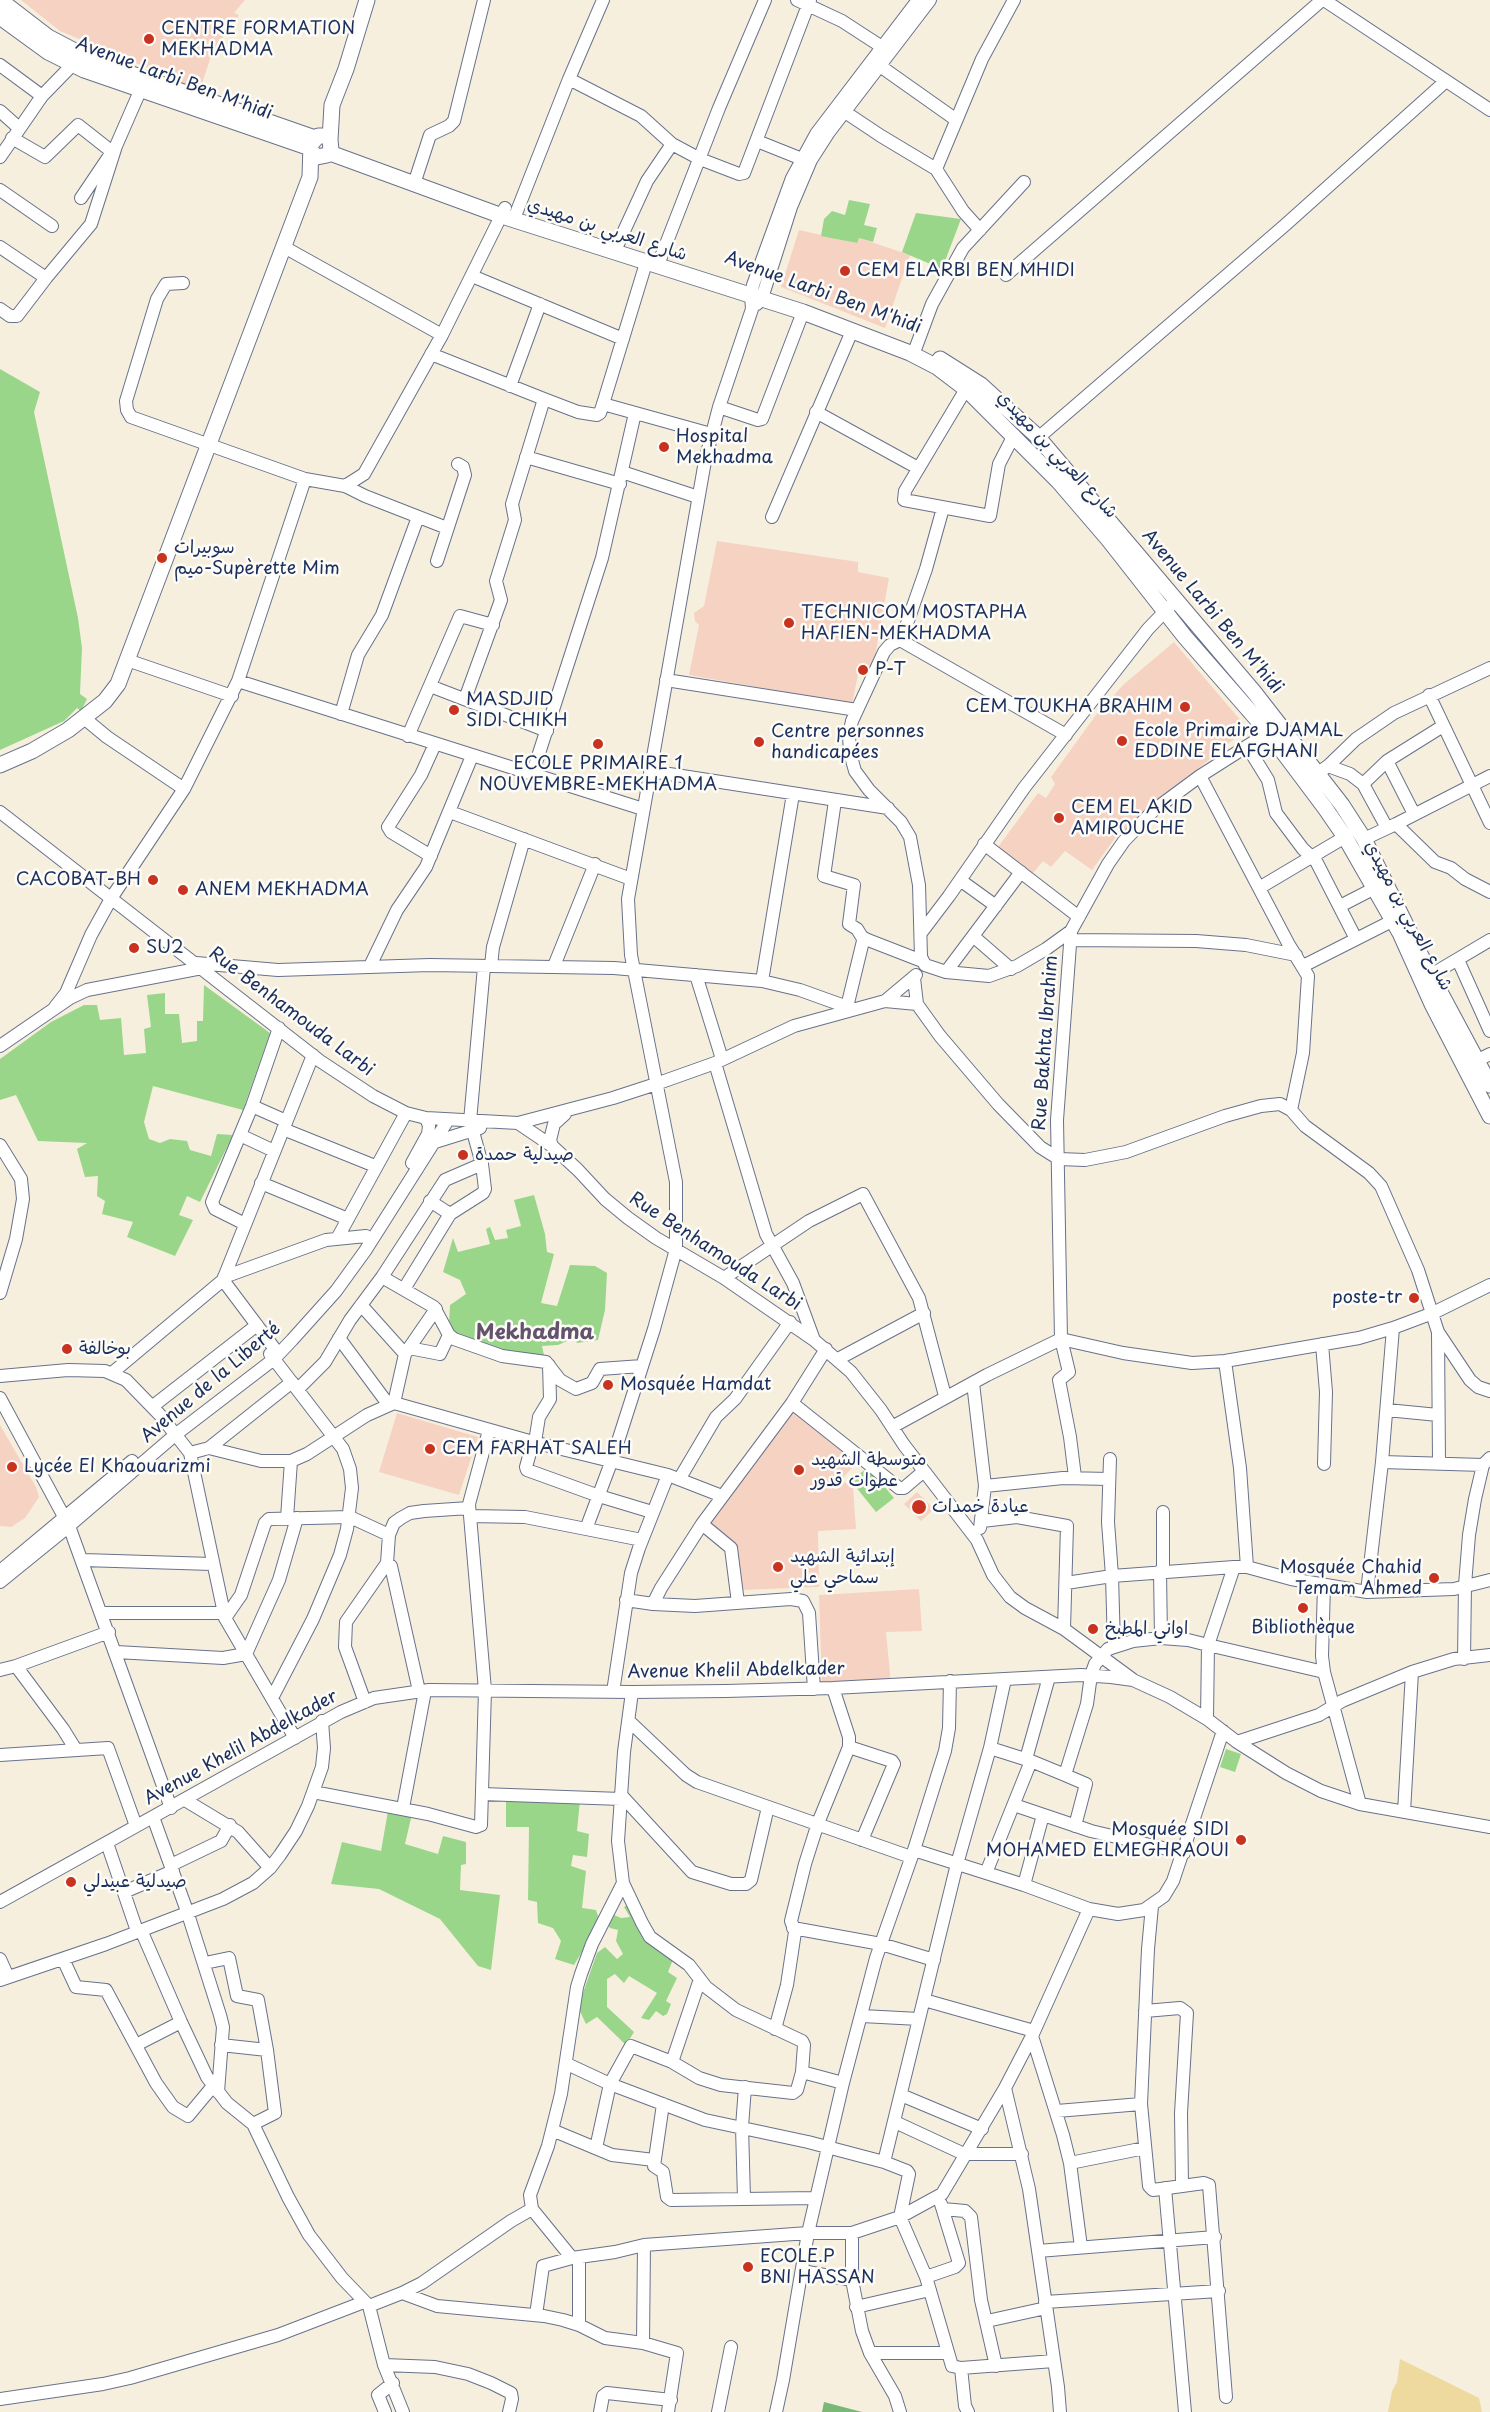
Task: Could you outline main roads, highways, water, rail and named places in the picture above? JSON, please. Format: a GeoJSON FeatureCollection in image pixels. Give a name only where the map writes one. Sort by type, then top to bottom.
{"type":"FeatureCollection","features":[{"type":"Feature","properties":{"kind":"main road","name":"Avenue Larbi Ben M'hidi"},"geometry":{"type":"LineString","coordinates":[[0,0],[77,60],[140,91],[322,146]]}},
{"type":"Feature","properties":{"kind":"main road"},"geometry":{"type":"LineString","coordinates":[[0,765],[54,740],[105,701],[114,691],[322,146],[332,105],[346,69],[367,0]]}},
{"type":"Feature","properties":{"kind":"main road","name":"Avenue Larbi Ben M'hidi"},"geometry":{"type":"LineString","coordinates":[[0,17],[42,48],[297,130],[322,146]]}},
{"type":"Feature","properties":{"kind":"main road","name":"شارع العربي بن مهيدي"},"geometry":{"type":"LineString","coordinates":[[322,146],[646,263],[803,312],[925,360],[966,389],[1059,482],[1108,539],[1171,605],[1274,729],[1316,774],[1345,837],[1363,850],[1373,889],[1478,1060],[1490,1116]]}},
{"type":"Feature","properties":{"kind":"main road","name":"Avenue Larbi Ben M'hidi"},"geometry":{"type":"LineString","coordinates":[[551,227],[661,257],[757,296],[916,347],[946,362],[981,385],[1021,419],[1171,605]]}},
{"type":"Feature","properties":{"kind":"main road"},"geometry":{"type":"LineString","coordinates":[[1316,774],[1342,805],[1363,850],[1490,1085]]}},
{"type":"Feature","properties":{"kind":"place","name":"CENTRE FORMATION MEKHADMA"},"geometry":{"type":"Point","coordinates":[149,39]}},
{"type":"Feature","properties":{"kind":"place","name":"CEM ELARBI BEN MHIDI"},"geometry":{"type":"Point","coordinates":[845,271]}},
{"type":"Feature","properties":{"kind":"place","name":"Hospital Mekhadma"},"geometry":{"type":"Point","coordinates":[664,447]}},
{"type":"Feature","properties":{"kind":"place","name":"سوبيرات ميم-Supèrette Mim"},"geometry":{"type":"Point","coordinates":[162,558]}},
{"type":"Feature","properties":{"kind":"place","name":"TECHNICOM MOSTAPHA HAFIEN-MEKHADMA"},"geometry":{"type":"Point","coordinates":[789,623]}},
{"type":"Feature","properties":{"kind":"place","name":"P-T"},"geometry":{"type":"Point","coordinates":[863,670]}},
{"type":"Feature","properties":{"kind":"place","name":"CEM TOUKHA BRAHIM"},"geometry":{"type":"Point","coordinates":[1185,707]}},
{"type":"Feature","properties":{"kind":"place","name":"MASDJID SIDI CHIKH"},"geometry":{"type":"Point","coordinates":[454,710]}},
{"type":"Feature","properties":{"kind":"place","name":"Ecole Primaire DJAMAL EDDINE ELAFGHANI"},"geometry":{"type":"Point","coordinates":[1122,741]}},
{"type":"Feature","properties":{"kind":"place","name":"Centre personnes handicapées"},"geometry":{"type":"Point","coordinates":[759,742]}},
{"type":"Feature","properties":{"kind":"place","name":"ECOLE PRIMAIRE 1 NOUVEMBRE-MEKHADMA"},"geometry":{"type":"Point","coordinates":[598,744]}},
{"type":"Feature","properties":{"kind":"place","name":"CEM EL AKID AMIROUCHE"},"geometry":{"type":"Point","coordinates":[1059,818]}},
{"type":"Feature","properties":{"kind":"place","name":"CACOBAT-BH"},"geometry":{"type":"Point","coordinates":[153,880]}},
{"type":"Feature","properties":{"kind":"place","name":"ANEM MEKHADMA"},"geometry":{"type":"Point","coordinates":[183,890]}},
{"type":"Feature","properties":{"kind":"place","name":"SU2"},"geometry":{"type":"Point","coordinates":[134,948]}},
{"type":"Feature","properties":{"kind":"place","name":"صيدلية حمدة"},"geometry":{"type":"Point","coordinates":[463,1155]}},
{"type":"Feature","properties":{"kind":"place","name":"poste-tr"},"geometry":{"type":"Point","coordinates":[1414,1298]}},
{"type":"Feature","properties":{"kind":"place","name":"بوخالفة"},"geometry":{"type":"Point","coordinates":[67,1349]}},
{"type":"Feature","properties":{"kind":"place","name":"Mosquée Hamdat"},"geometry":{"type":"Point","coordinates":[608,1385]}},
{"type":"Feature","properties":{"kind":"place","name":"CEM FARHAT SALEH"},"geometry":{"type":"Point","coordinates":[430,1449]}},
{"type":"Feature","properties":{"kind":"place","name":"Lycée El Khaouarizmi"},"geometry":{"type":"Point","coordinates":[12,1467]}},
{"type":"Feature","properties":{"kind":"place","name":"متوسطة الشهيد عطوات قدور"},"geometry":{"type":"Point","coordinates":[799,1470]}},
{"type":"Feature","properties":{"kind":"place","name":"عيادة خمدات"},"geometry":{"type":"Point","coordinates":[919,1507]}},
{"type":"Feature","properties":{"kind":"place","name":"إبتدائية الشهيد سماحي علي"},"geometry":{"type":"Point","coordinates":[778,1567]}},
{"type":"Feature","properties":{"kind":"place","name":"Mosquée Chahid Temam Ahmed"},"geometry":{"type":"Point","coordinates":[1434,1578]}},
{"type":"Feature","properties":{"kind":"place","name":"Bibliothèque"},"geometry":{"type":"Point","coordinates":[1303,1608]}},
{"type":"Feature","properties":{"kind":"place","name":"اواني المطبخ"},"geometry":{"type":"Point","coordinates":[1093,1629]}},
{"type":"Feature","properties":{"kind":"place","name":"Mosquée SIDI MOHAMED ELMEGHRAOUI"},"geometry":{"type":"Point","coordinates":[1241,1840]}},
{"type":"Feature","properties":{"kind":"place","name":"صيدلية عبيدلي"},"geometry":{"type":"Point","coordinates":[71,1882]}},
{"type":"Feature","properties":{"kind":"place","name":"ECOLE.P BNI HASSAN"},"geometry":{"type":"Point","coordinates":[748,2267]}},
{"type":"Feature","properties":{"kind":"district","name":"Mekhadma"},"geometry":{"type":"Point","coordinates":[535,1333]}}]}
